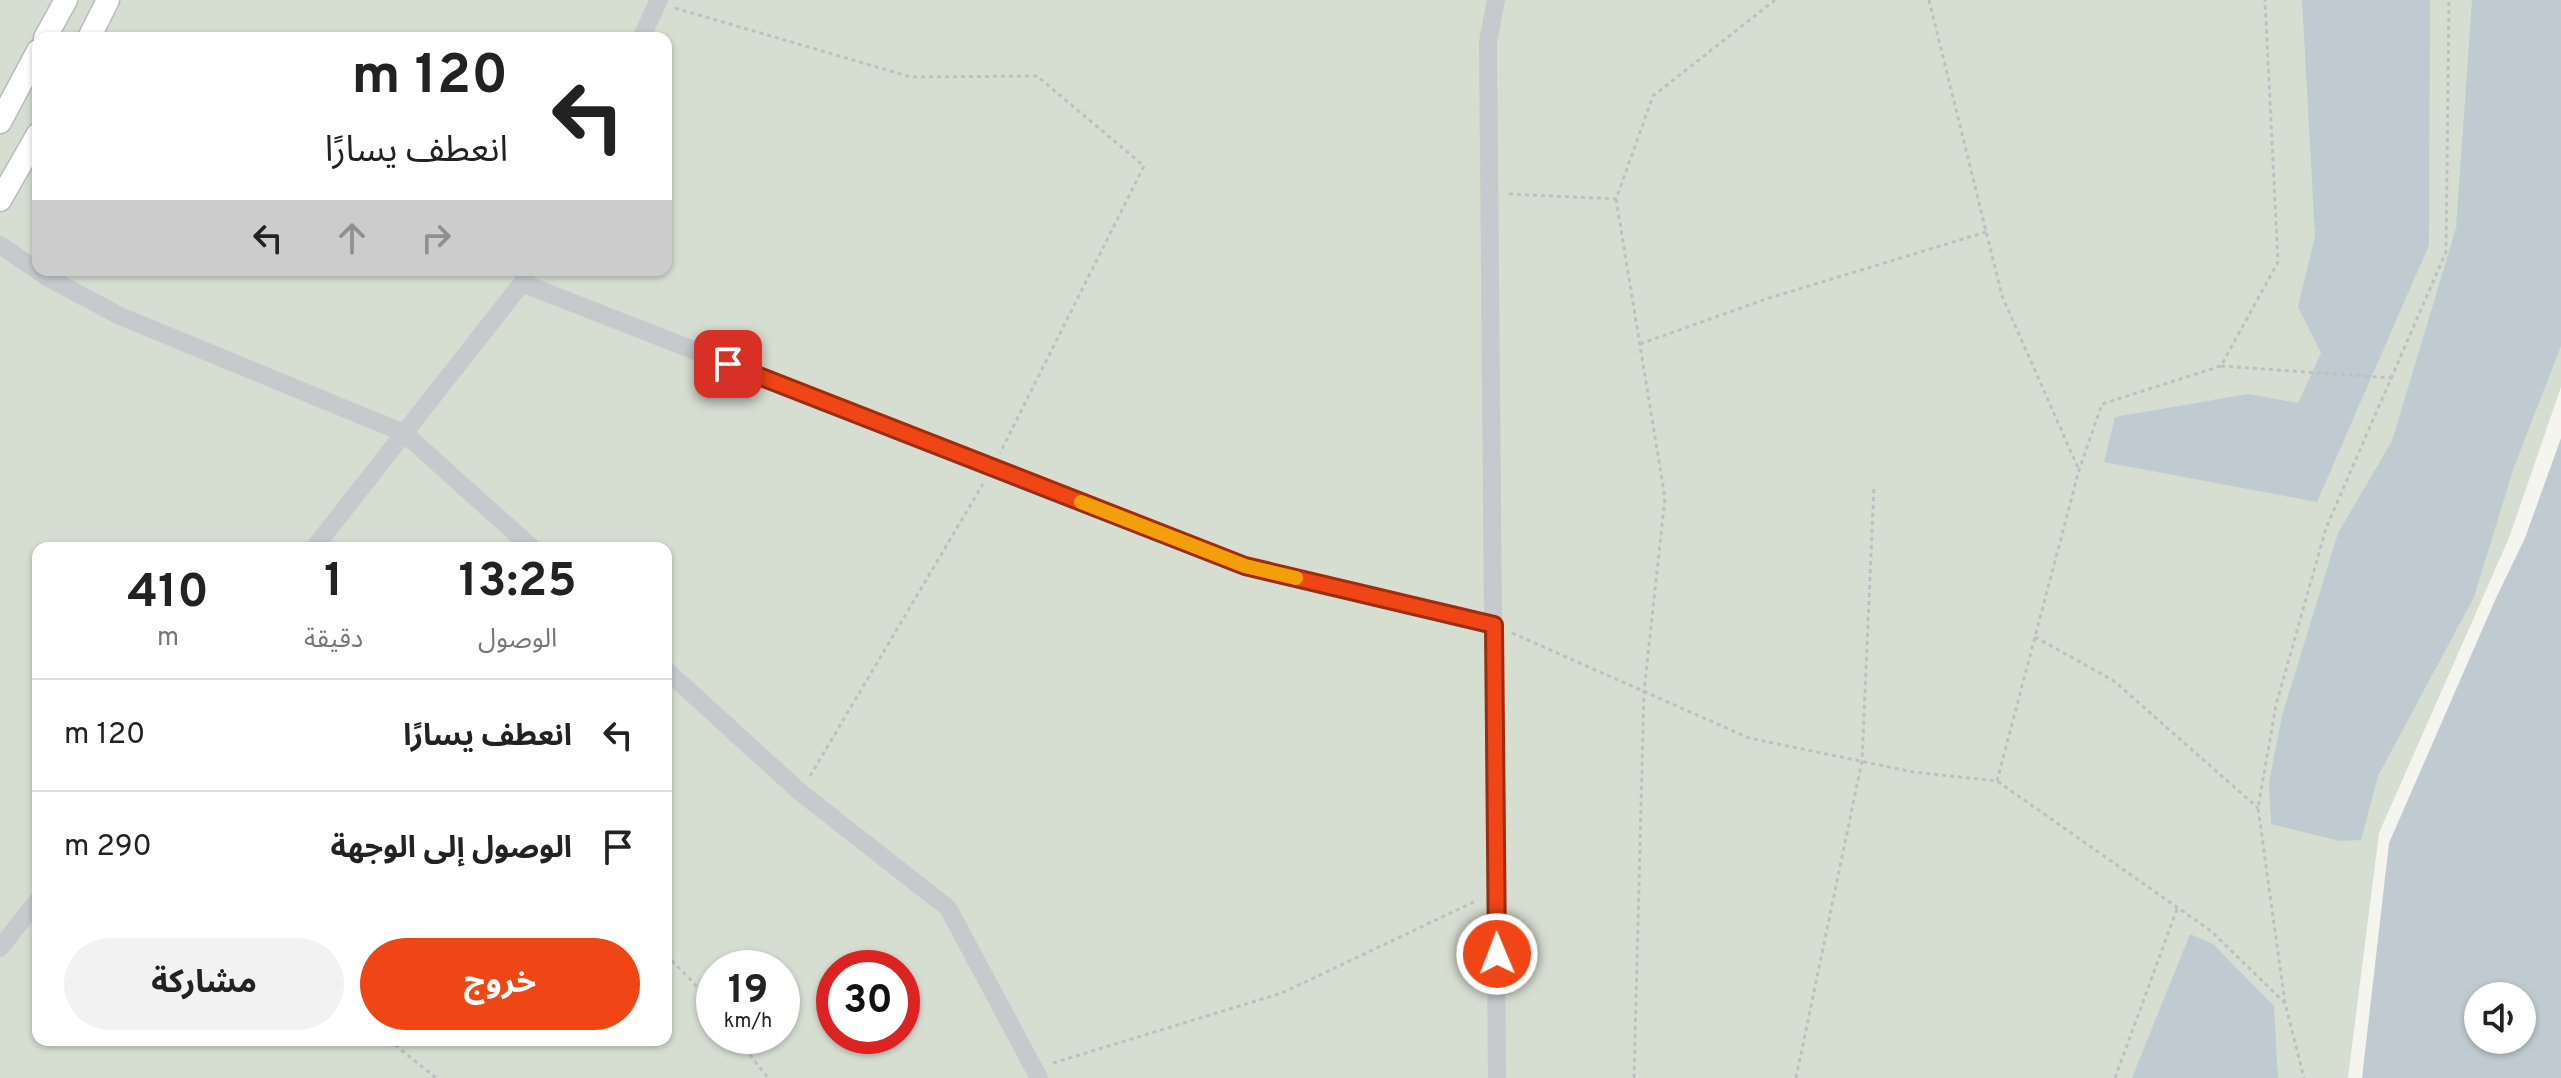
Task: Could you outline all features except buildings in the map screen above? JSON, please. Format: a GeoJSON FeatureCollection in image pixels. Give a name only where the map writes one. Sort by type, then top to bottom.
{"type":"FeatureCollection","features":[{"type":"Feature","properties":{"kind":"main road"},"geometry":{"type":"LineString","coordinates":[[48,32],[66,0]]}},
{"type":"Feature","properties":{"kind":"main road"},"geometry":{"type":"LineString","coordinates":[[92,32],[108,0]]}},
{"type":"Feature","properties":{"kind":"main road"},"geometry":{"type":"LineString","coordinates":[[0,122],[32,62]]}},
{"type":"Feature","properties":{"kind":"main road"},"geometry":{"type":"LineString","coordinates":[[0,200],[32,144]]}},
{"type":"Feature","properties":{"kind":"street"},"geometry":{"type":"LineString","coordinates":[[1496,0],[1488,42],[1497,1078]]}},
{"type":"Feature","properties":{"kind":"street"},"geometry":{"type":"LineString","coordinates":[[644,32],[659,2]]}},
{"type":"Feature","properties":{"kind":"street"},"geometry":{"type":"LineString","coordinates":[[0,245],[32,267]]}},
{"type":"Feature","properties":{"kind":"street"},"geometry":{"type":"LineString","coordinates":[[46,276],[120,316],[404,433],[525,542]]}},
{"type":"Feature","properties":{"kind":"street"},"geometry":{"type":"LineString","coordinates":[[319,542],[525,277],[993,468],[1245,566],[1494,625]]}},
{"type":"Feature","properties":{"kind":"street"},"geometry":{"type":"LineString","coordinates":[[672,675],[800,792],[948,908],[1036,1074]]}},
{"type":"Feature","properties":{"kind":"street"},"geometry":{"type":"LineString","coordinates":[[0,948],[32,908]]}},
{"type":"Feature","properties":{"kind":"path"},"geometry":{"type":"LineString","coordinates":[[1634,1078],[1644,691],[1665,498],[1616,199],[1653,96],[1775,0]]}},
{"type":"Feature","properties":{"kind":"path"},"geometry":{"type":"LineString","coordinates":[[1929,0],[2002,296],[2079,470]]}},
{"type":"Feature","properties":{"kind":"path"},"geometry":{"type":"LineString","coordinates":[[2221,366],[2278,262],[2265,0]]}},
{"type":"Feature","properties":{"kind":"path"},"geometry":{"type":"LineString","coordinates":[[2304,1078],[2285,1003],[2258,808],[2276,705],[2326,528],[2446,252],[2449,0]]}},
{"type":"Feature","properties":{"kind":"path"},"geometry":{"type":"LineString","coordinates":[[659,2],[911,77],[1037,76],[1144,166],[993,468],[800,792]]}},
{"type":"Feature","properties":{"kind":"path"},"geometry":{"type":"LineString","coordinates":[[1489,193],[1616,199]]}},
{"type":"Feature","properties":{"kind":"path"},"geometry":{"type":"LineString","coordinates":[[1640,344],[1766,299],[1986,232]]}},
{"type":"Feature","properties":{"kind":"path"},"geometry":{"type":"LineString","coordinates":[[1997,781],[2079,470],[2102,404],[2221,366],[2392,378]]}},
{"type":"Feature","properties":{"kind":"path"},"geometry":{"type":"LineString","coordinates":[[1796,1078],[1862,761],[1874,486]]}},
{"type":"Feature","properties":{"kind":"path"},"geometry":{"type":"LineString","coordinates":[[1494,625],[1749,738],[1913,772],[1997,781],[2211,931],[2285,1003]]}},
{"type":"Feature","properties":{"kind":"path"},"geometry":{"type":"LineString","coordinates":[[2035,637],[2114,681],[2258,808]]}},
{"type":"Feature","properties":{"kind":"path"},"geometry":{"type":"LineString","coordinates":[[1036,1074],[1282,993],[1496,891]]}},
{"type":"Feature","properties":{"kind":"path"},"geometry":{"type":"LineString","coordinates":[[2115,1078],[2178,908]]}},
{"type":"Feature","properties":{"kind":"path"},"geometry":{"type":"LineString","coordinates":[[672,961],[696,986]]}},
{"type":"Feature","properties":{"kind":"path"},"geometry":{"type":"LineString","coordinates":[[396,1046],[436,1078]]}},
{"type":"Feature","properties":{"kind":"path"},"geometry":{"type":"LineString","coordinates":[[749,1054],[768,1078]]}},
{"type":"Feature","properties":{"kind":"path"},"geometry":{"type":"LineString","coordinates":[[423,1078],[425,1069]]}},
{"type":"Feature","properties":{"kind":"shaded area"},"geometry":{"type":"Polygon","coordinates":[[[0,0],[2561,0],[2561,387],[2509,538],[2379,833],[2348,1078],[0,1078],[0,0]]]}},
{"type":"Feature","properties":{"kind":"shaded area"},"geometry":{"type":"Polygon","coordinates":[[[2302,0],[2430,0],[2429,245],[2317,502],[2104,462],[2115,417],[2248,394],[2298,403],[2321,353],[2298,307],[2315,236],[2302,0]]]}},
{"type":"Feature","properties":{"kind":"shaded area"},"geometry":{"type":"Polygon","coordinates":[[[2472,0],[2561,0],[2561,346],[2514,467],[2474,597],[2378,776],[2361,840],[2340,841],[2271,824],[2269,783],[2282,716],[2338,533],[2392,441],[2456,228],[2472,0]]]}},
{"type":"Feature","properties":{"kind":"shaded area"},"geometry":{"type":"Polygon","coordinates":[[[2561,438],[2561,1078],[2362,1078],[2389,843],[2525,538],[2561,438]]]}},
{"type":"Feature","properties":{"kind":"shaded area"},"geometry":{"type":"Polygon","coordinates":[[[2190,934],[2213,944],[2274,1006],[2278,1078],[2132,1078],[2190,934]]]}},
{"type":"Feature","properties":{"kind":"slow traffic"},"geometry":{"type":"LineString","coordinates":[[1081,502],[1245,566],[1296,578]]}},
{"type":"Feature","properties":{"kind":"route"},"geometry":{"type":"LineString","coordinates":[[728,364],[1245,566],[1494,625],[1497,954]]}}]}
